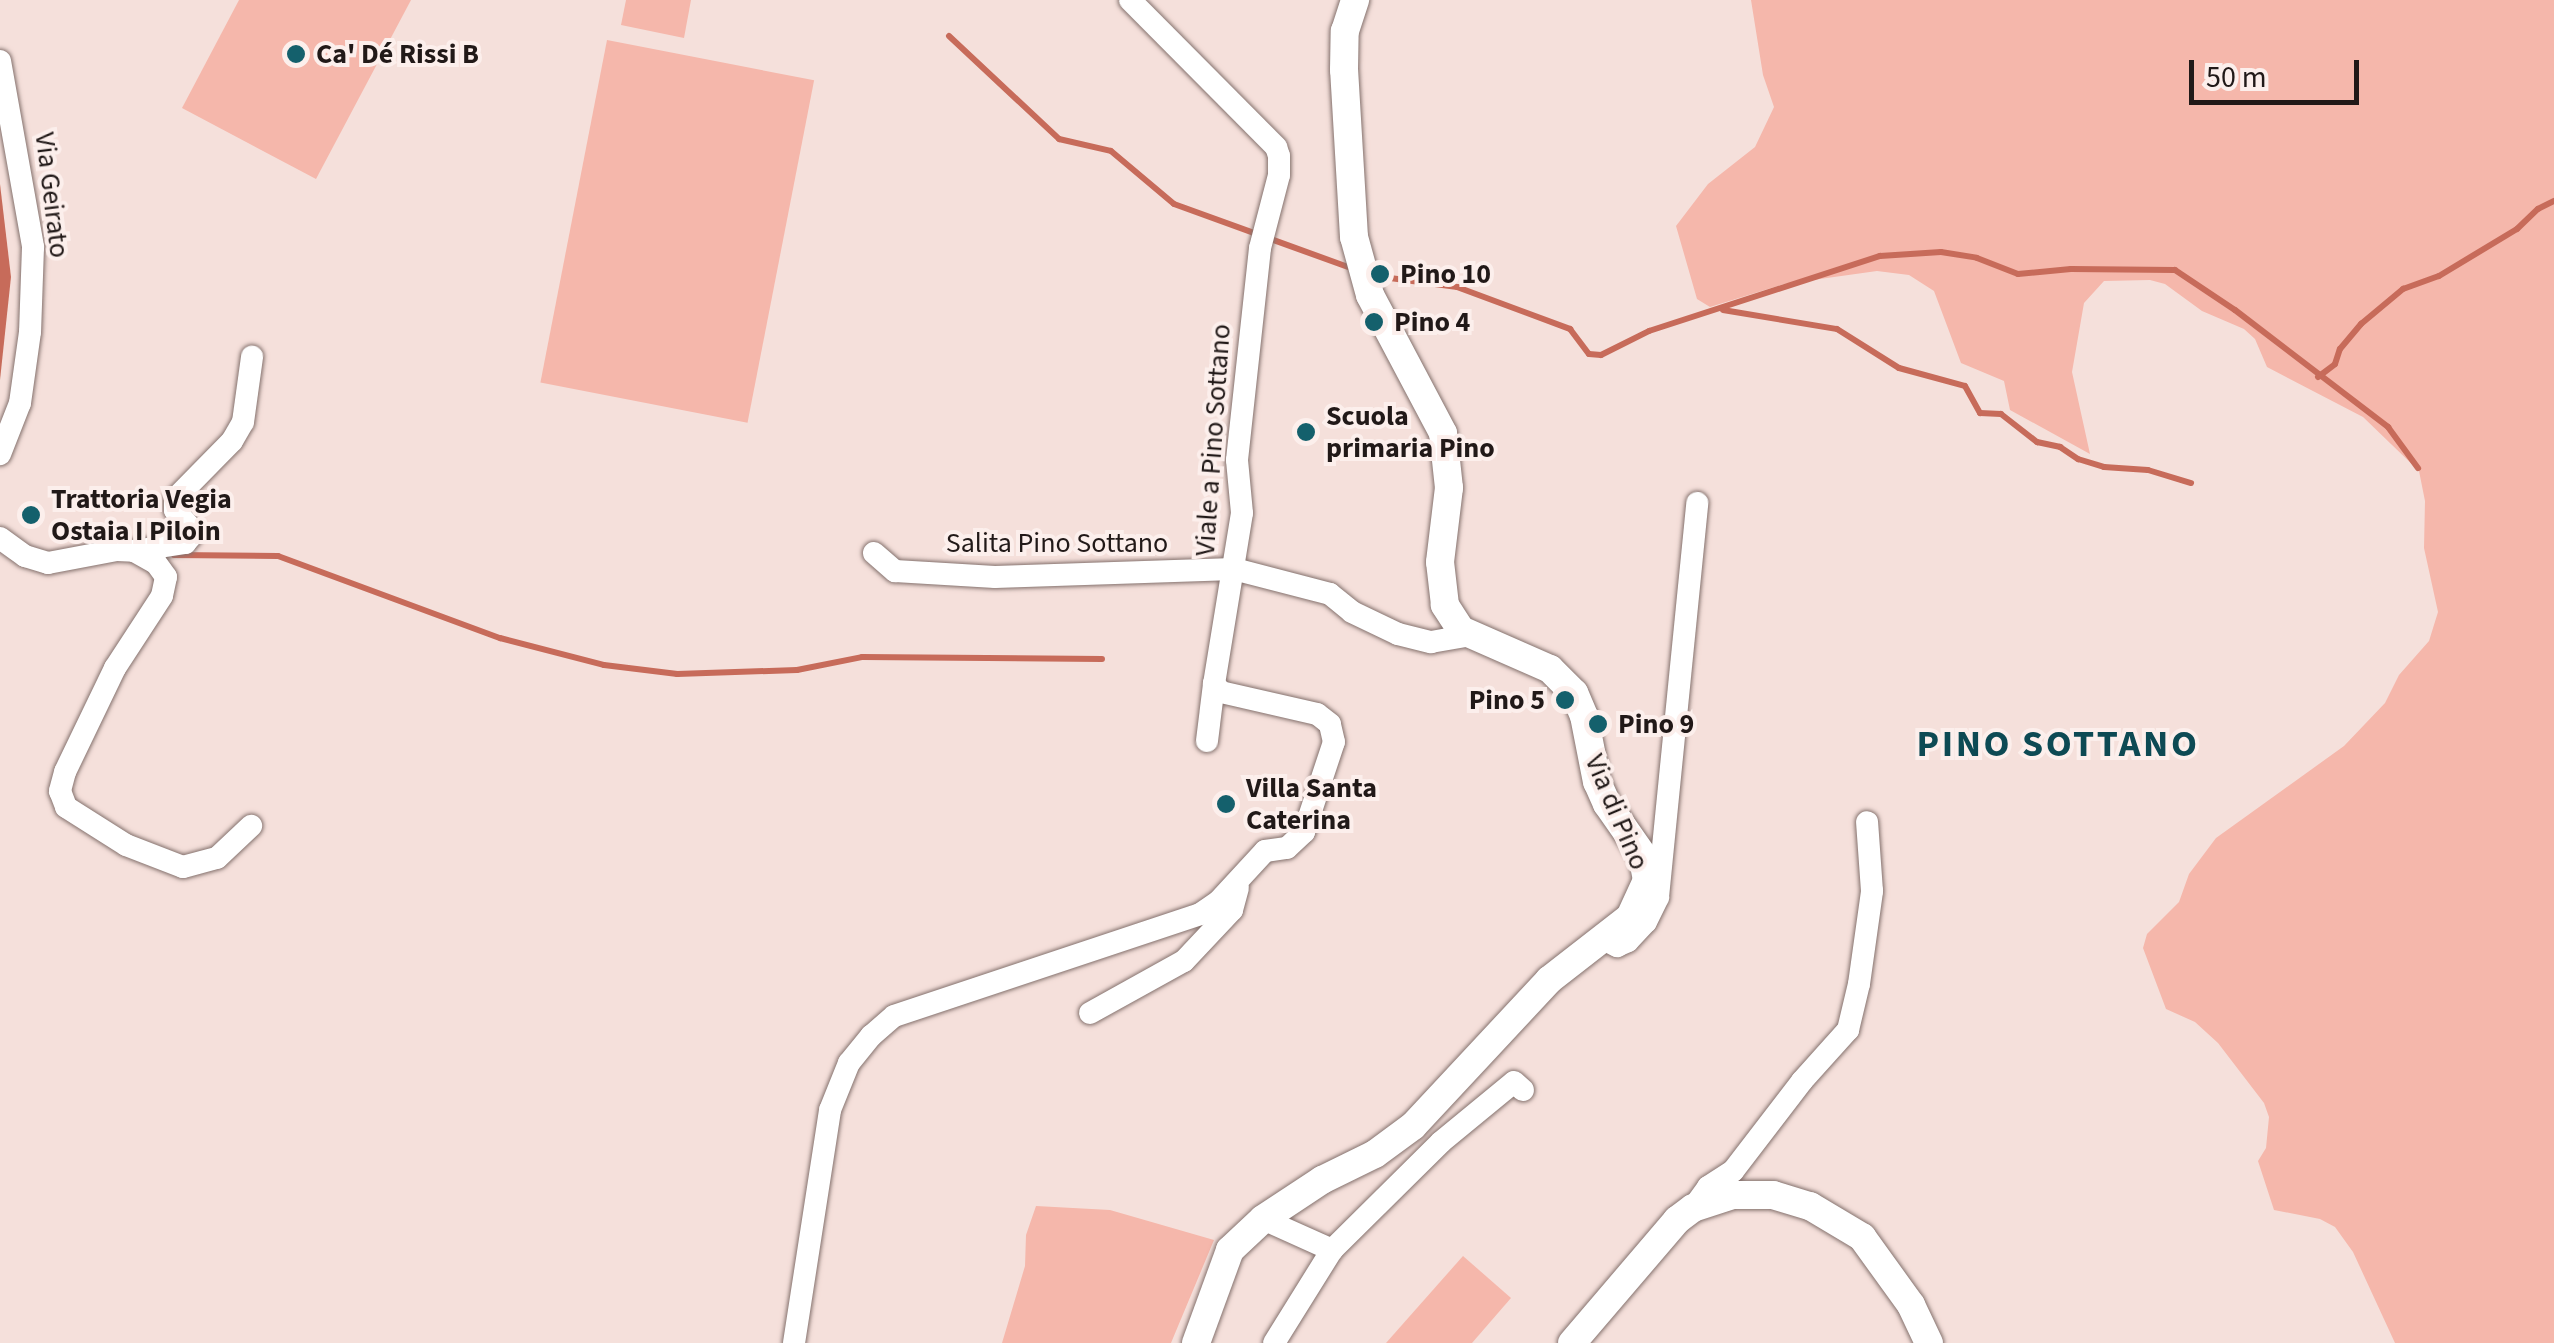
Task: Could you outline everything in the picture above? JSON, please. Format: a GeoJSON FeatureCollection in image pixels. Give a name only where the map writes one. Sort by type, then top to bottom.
{"type":"FeatureCollection","features":[{"type":"Feature","properties":{"kind":"street","name":"Viale a Pino Sottano"},"geometry":{"type":"LineString","coordinates":[[1130,0],[1276,147],[1279,156],[1279,175],[1266,214],[1254,292],[1237,460],[1242,513],[1207,741]]}},
{"type":"Feature","properties":{"kind":"street"},"geometry":{"type":"LineString","coordinates":[[1356,0],[1345,31],[1344,70],[1354,237],[1370,295],[1443,434],[1449,488],[1441,535],[1440,584],[1448,613],[1471,635]]}},
{"type":"Feature","properties":{"kind":"street","name":"Via Geirato"},"geometry":{"type":"LineString","coordinates":[[0,61],[33,247],[30,332],[20,403],[0,454]]}},
{"type":"Feature","properties":{"kind":"street"},"geometry":{"type":"LineString","coordinates":[[0,538],[24,556],[48,563],[185,543],[191,528],[175,510],[175,499],[232,441],[243,422],[252,357]]}},
{"type":"Feature","properties":{"kind":"street"},"geometry":{"type":"LineString","coordinates":[[1603,939],[1617,946],[1628,942],[1654,909],[1670,800],[1672,744],[1697,503]]}},
{"type":"Feature","properties":{"kind":"street"},"geometry":{"type":"LineString","coordinates":[[134,552],[156,563],[166,585],[90,714],[65,772],[63,803],[126,845],[182,867],[217,858],[251,826]]}},
{"type":"Feature","properties":{"kind":"street","name":"Salita Pino Sottano"},"geometry":{"type":"LineString","coordinates":[[874,554],[894,570],[996,577],[1234,569],[1330,594],[1352,612],[1398,634],[1431,642],[1471,635]]}},
{"type":"Feature","properties":{"kind":"street","name":"Via di Pino"},"geometry":{"type":"LineString","coordinates":[[1196,1343],[1230,1250],[1263,1219],[1322,1180],[1375,1154],[1413,1126],[1550,980],[1603,939],[1636,907],[1646,880],[1645,866],[1598,782],[1580,703],[1564,680],[1550,669],[1471,635]]}},
{"type":"Feature","properties":{"kind":"street"},"geometry":{"type":"LineString","coordinates":[[794,1343],[830,1110],[849,1062],[871,1036],[894,1016],[1200,914],[1218,902],[1265,851],[1287,848],[1304,832],[1334,742],[1330,724],[1316,714],[1221,692],[1214,684]]}},
{"type":"Feature","properties":{"kind":"street"},"geometry":{"type":"LineString","coordinates":[[1693,1208],[1708,1187],[1733,1172],[1802,1080],[1848,1030],[1860,984],[1872,891],[1867,822]]}},
{"type":"Feature","properties":{"kind":"street"},"geometry":{"type":"LineString","coordinates":[[1090,1014],[1159,978],[1194,952],[1232,910],[1238,879]]}},
{"type":"Feature","properties":{"kind":"street"},"geometry":{"type":"LineString","coordinates":[[1274,1343],[1332,1250],[1441,1142],[1514,1082],[1523,1090]]}},
{"type":"Feature","properties":{"kind":"street"},"geometry":{"type":"LineString","coordinates":[[1572,1343],[1677,1220],[1693,1208],[1733,1194],[1773,1195],[1810,1206],[1862,1236],[1912,1305],[1928,1343]]}},
{"type":"Feature","properties":{"kind":"street"},"geometry":{"type":"LineString","coordinates":[[1263,1219],[1332,1250]]}},
{"type":"Feature","properties":{"kind":"shaded area","name":"Ca' Dé Rissi B"},"geometry":{"type":"Polygon","coordinates":[[[239,0],[411,0],[316,179],[182,108],[239,0]]]}},
{"type":"Feature","properties":{"kind":"shaded area"},"geometry":{"type":"Polygon","coordinates":[[[626,0],[691,0],[684,38],[621,25],[626,0]]]}},
{"type":"Feature","properties":{"kind":"shaded area"},"geometry":{"type":"Polygon","coordinates":[[[1751,0],[2554,0],[2554,1343],[2395,1343],[2353,1252],[2335,1227],[2320,1219],[2274,1210],[2258,1161],[2266,1148],[2269,1117],[2264,1103],[2218,1043],[2195,1022],[2166,1009],[2143,948],[2147,934],[2179,902],[2189,874],[2216,838],[2344,746],[2385,703],[2399,675],[2429,641],[2438,612],[2424,548],[2425,501],[2419,471],[2363,417],[2267,367],[2255,339],[2244,329],[2202,311],[2165,284],[2150,280],[2104,281],[2084,303],[2072,372],[2090,454],[2010,410],[2004,381],[1961,363],[1934,291],[1909,275],[1877,271],[1784,284],[1710,307],[1697,299],[1676,226],[1708,184],[1755,147],[1774,107],[1763,75],[1751,0]]]}},
{"type":"Feature","properties":{"kind":"shaded area"},"geometry":{"type":"Polygon","coordinates":[[[607,40],[814,80],[748,423],[540,383],[607,40]]]}},
{"type":"Feature","properties":{"kind":"shaded area"},"geometry":{"type":"Polygon","coordinates":[[[0,184],[11,277],[0,380],[0,184]]]}},
{"type":"Feature","properties":{"kind":"shaded area"},"geometry":{"type":"Polygon","coordinates":[[[1036,1206],[1110,1210],[1214,1240],[1171,1343],[1002,1343],[1025,1266],[1026,1235],[1036,1206]]]}},
{"type":"Feature","properties":{"kind":"shaded area"},"geometry":{"type":"Polygon","coordinates":[[[1463,1256],[1511,1298],[1472,1343],[1386,1343],[1463,1256]]]}},
{"type":"Feature","properties":{"kind":"waterway"},"geometry":{"type":"LineString","coordinates":[[949,36],[1059,139],[1111,151],[1174,204],[1354,269]]}},
{"type":"Feature","properties":{"kind":"waterway"},"geometry":{"type":"LineString","coordinates":[[2318,377],[2335,364],[2340,349],[2361,324],[2403,289],[2439,276],[2517,229],[2538,209],[2554,201]]}},
{"type":"Feature","properties":{"kind":"waterway"},"geometry":{"type":"LineString","coordinates":[[1375,276],[1457,287],[1570,329],[1589,354],[1601,355],[1649,331],[1880,256],[1941,252],[1977,258],[2018,274],[2071,269],[2175,270],[2235,310],[2388,427],[2418,468]]}},
{"type":"Feature","properties":{"kind":"waterway"},"geometry":{"type":"LineString","coordinates":[[1723,310],[1837,329],[1899,368],[1965,386],[1980,413],[2001,414],[2037,442],[2060,447],[2078,459],[2104,467],[2148,470],[2191,483]]}},
{"type":"Feature","properties":{"kind":"waterway"},"geometry":{"type":"LineString","coordinates":[[174,555],[278,556],[500,638],[604,665],[677,674],[797,670],[862,657],[1102,659]]}},
{"type":"Feature","properties":{"kind":"place","name":"Ca' Dé Rissi B"},"geometry":{"type":"Point","coordinates":[296,54]}},
{"type":"Feature","properties":{"kind":"place","name":"Pino 10"},"geometry":{"type":"Point","coordinates":[1380,274]}},
{"type":"Feature","properties":{"kind":"place","name":"Pino 4"},"geometry":{"type":"Point","coordinates":[1374,322]}},
{"type":"Feature","properties":{"kind":"place","name":"Scuola primaria Pino"},"geometry":{"type":"Point","coordinates":[1306,432]}},
{"type":"Feature","properties":{"kind":"place","name":"Trattoria Vegia Ostaia I Piloin"},"geometry":{"type":"Point","coordinates":[31,515]}},
{"type":"Feature","properties":{"kind":"place","name":"Pino 5"},"geometry":{"type":"Point","coordinates":[1565,700]}},
{"type":"Feature","properties":{"kind":"place","name":"Pino 9"},"geometry":{"type":"Point","coordinates":[1598,724]}},
{"type":"Feature","properties":{"kind":"place","name":"Villa Santa Caterina"},"geometry":{"type":"Point","coordinates":[1226,804]}},
{"type":"Feature","properties":{"kind":"district","name":"PINO SOTTANO"},"geometry":{"type":"Point","coordinates":[2058,745]}}]}
